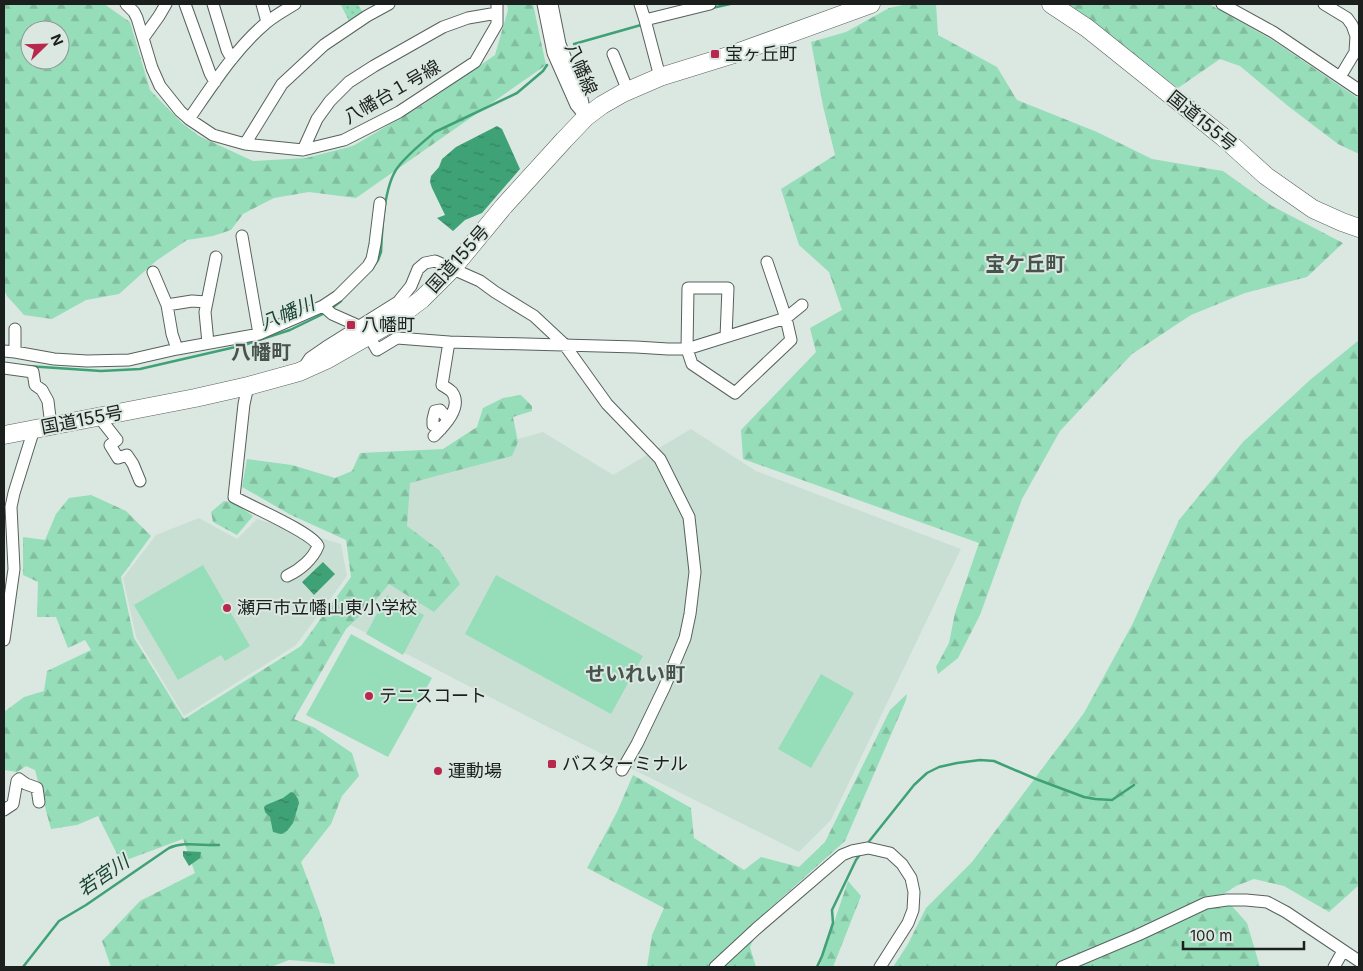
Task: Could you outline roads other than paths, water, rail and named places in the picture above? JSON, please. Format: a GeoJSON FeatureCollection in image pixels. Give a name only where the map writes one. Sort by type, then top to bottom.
{"type":"FeatureCollection","features":[{"type":"Feature","properties":{"kind":"highway","name":"国道155号"},"geometry":{"type":"LineString","coordinates":[[1051,4],[1087,28],[1223,137],[1266,176],[1313,209],[1359,228]]}},
{"type":"Feature","properties":{"kind":"highway","name":"国道155号"},"geometry":{"type":"LineString","coordinates":[[4,435],[196,398],[248,386],[307,368],[328,359],[364,331],[390,324],[422,299],[452,269],[504,206],[586,117],[602,105],[660,77],[731,55],[860,6]]}},
{"type":"Feature","properties":{"kind":"street","name":"八幡台１号線"},"geometry":{"type":"LineString","coordinates":[[126,4],[134,12],[144,37],[152,68],[160,86],[189,119],[213,135],[245,144],[303,150],[344,140],[399,112],[475,62],[498,24],[498,9]]}},
{"type":"Feature","properties":{"kind":"street"},"geometry":{"type":"LineString","coordinates":[[144,37],[166,4]]}},
{"type":"Feature","properties":{"kind":"street"},"geometry":{"type":"LineString","coordinates":[[185,4],[215,82]]}},
{"type":"Feature","properties":{"kind":"street"},"geometry":{"type":"LineString","coordinates":[[213,4],[227,50],[232,59]]}},
{"type":"Feature","properties":{"kind":"street"},"geometry":{"type":"LineString","coordinates":[[262,4],[267,22]]}},
{"type":"Feature","properties":{"kind":"street"},"geometry":{"type":"LineString","coordinates":[[189,119],[248,40],[267,22],[295,4]]}},
{"type":"Feature","properties":{"kind":"street"},"geometry":{"type":"LineString","coordinates":[[245,144],[282,84],[324,45],[367,16],[390,4]]}},
{"type":"Feature","properties":{"kind":"street","name":"八幡線"},"geometry":{"type":"LineString","coordinates":[[543,4],[553,53],[576,105],[586,117]]}},
{"type":"Feature","properties":{"kind":"street","name":"八幡線"},"geometry":{"type":"LineString","coordinates":[[552,4],[560,44],[582,99],[586,117]]}},
{"type":"Feature","properties":{"kind":"street"},"geometry":{"type":"LineString","coordinates":[[640,4],[660,77]]}},
{"type":"Feature","properties":{"kind":"street"},"geometry":{"type":"LineString","coordinates":[[645,20],[710,4]]}},
{"type":"Feature","properties":{"kind":"street"},"geometry":{"type":"LineString","coordinates":[[1222,4],[1273,32],[1359,90]]}},
{"type":"Feature","properties":{"kind":"street"},"geometry":{"type":"LineString","coordinates":[[1324,4],[1347,18],[1356,36],[1355,52],[1340,77]]}},
{"type":"Feature","properties":{"kind":"street"},"geometry":{"type":"LineString","coordinates":[[303,150],[317,119],[330,101],[348,82],[443,27],[498,9]]}},
{"type":"Feature","properties":{"kind":"street"},"geometry":{"type":"LineString","coordinates":[[613,54],[628,91]]}},
{"type":"Feature","properties":{"kind":"street"},"geometry":{"type":"LineString","coordinates":[[4,368],[54,359],[87,361],[129,360],[259,334],[326,310],[368,266],[372,259],[380,204]]}},
{"type":"Feature","properties":{"kind":"street"},"geometry":{"type":"LineString","coordinates":[[242,236],[259,334]]}},
{"type":"Feature","properties":{"kind":"street"},"geometry":{"type":"LineString","coordinates":[[208,343],[205,312],[216,257]]}},
{"type":"Feature","properties":{"kind":"street"},"geometry":{"type":"LineString","coordinates":[[364,331],[398,302],[411,286],[418,269],[425,263],[435,261],[480,281],[534,316],[564,344],[606,404],[660,459],[689,517],[695,572],[690,614],[685,638],[664,688],[622,770]]}},
{"type":"Feature","properties":{"kind":"street"},"geometry":{"type":"LineString","coordinates":[[726,337],[728,288],[688,288],[686,349],[692,364],[735,393],[791,340],[786,318],[767,262]]}},
{"type":"Feature","properties":{"kind":"street"},"geometry":{"type":"LineString","coordinates":[[153,272],[167,305],[172,334],[177,349]]}},
{"type":"Feature","properties":{"kind":"street"},"geometry":{"type":"LineString","coordinates":[[167,305],[192,301],[206,302]]}},
{"type":"Feature","properties":{"kind":"street"},"geometry":{"type":"LineString","coordinates":[[326,310],[364,331],[377,350],[397,338],[449,342],[686,349],[786,318],[802,305]]}},
{"type":"Feature","properties":{"kind":"street"},"geometry":{"type":"LineString","coordinates":[[4,640],[14,568],[11,508],[14,493],[42,428],[48,401],[42,390],[35,385],[28,363],[9,351],[15,329]]}},
{"type":"Feature","properties":{"kind":"street"},"geometry":{"type":"LineString","coordinates":[[437,433],[432,419],[435,411],[440,410],[448,419],[455,409],[455,400],[452,392],[442,384],[449,342]]}},
{"type":"Feature","properties":{"kind":"street"},"geometry":{"type":"LineString","coordinates":[[248,386],[244,404],[234,498],[281,521],[316,542],[318,546],[315,553],[298,572],[288,576]]}},
{"type":"Feature","properties":{"kind":"street"},"geometry":{"type":"LineString","coordinates":[[99,417],[117,440],[110,444],[118,458],[127,455],[140,481]]}},
{"type":"Feature","properties":{"kind":"street"},"geometry":{"type":"LineString","coordinates":[[4,810],[13,804],[17,781],[20,779],[36,788],[39,802]]}},
{"type":"Feature","properties":{"kind":"street"},"geometry":{"type":"LineString","coordinates":[[715,967],[842,855],[868,848],[890,853],[902,864],[911,878],[914,892],[908,923],[880,967]]}},
{"type":"Feature","properties":{"kind":"street"},"geometry":{"type":"LineString","coordinates":[[1062,967],[1138,935],[1206,903],[1227,900],[1266,902],[1286,912],[1359,961]]}},
{"type":"Feature","properties":{"kind":"street"},"geometry":{"type":"LineString","coordinates":[[1334,967],[1343,951]]}},
{"type":"Feature","properties":{"kind":"water"},"geometry":{"type":"Polygon","coordinates":[[[497,126],[502,129],[520,169],[482,213],[465,220],[453,231],[437,218],[445,215],[432,188],[431,176],[439,167],[442,159],[456,147],[497,126]]]}},
{"type":"Feature","properties":{"kind":"water"},"geometry":{"type":"Polygon","coordinates":[[[323,562],[335,574],[314,595],[302,582],[323,562]]]}},
{"type":"Feature","properties":{"kind":"water"},"geometry":{"type":"Polygon","coordinates":[[[291,792],[294,793],[299,803],[293,823],[287,831],[281,834],[273,832],[270,817],[265,812],[264,807],[291,792]]]}},
{"type":"Feature","properties":{"kind":"water"},"geometry":{"type":"Polygon","coordinates":[[[183,851],[201,852],[200,858],[189,866],[183,856],[183,851]]]}},
{"type":"Feature","properties":{"kind":"waterway","name":"八幡川"},"geometry":{"type":"LineString","coordinates":[[712,8],[730,4]]}},
{"type":"Feature","properties":{"kind":"waterway","name":"八幡川"},"geometry":{"type":"LineString","coordinates":[[574,44],[641,25]]}},
{"type":"Feature","properties":{"kind":"waterway"},"geometry":{"type":"LineString","coordinates":[[371,270],[381,252],[385,208],[390,185],[393,175],[402,162],[435,132],[517,93],[543,71],[547,65]]}},
{"type":"Feature","properties":{"kind":"waterway","name":"八幡川"},"geometry":{"type":"LineString","coordinates":[[332,308],[341,301]]}},
{"type":"Feature","properties":{"kind":"waterway","name":"八幡川"},"geometry":{"type":"LineString","coordinates":[[27,366],[101,371],[140,369],[244,345],[290,330],[325,313]]}},
{"type":"Feature","properties":{"kind":"waterway"},"geometry":{"type":"LineString","coordinates":[[867,844],[914,785],[927,773],[939,767],[957,763],[980,760],[994,761],[1036,779],[1084,797],[1095,799],[1112,800],[1134,785]]}},
{"type":"Feature","properties":{"kind":"waterway","name":"若宮川"},"geometry":{"type":"LineString","coordinates":[[23,967],[59,921],[86,905],[169,848],[187,844],[219,845]]}},
{"type":"Feature","properties":{"kind":"waterway"},"geometry":{"type":"LineString","coordinates":[[817,967],[833,923],[832,910],[861,853]]}},
{"type":"Feature","properties":{"kind":"place","name":"宝ヶ丘町"},"geometry":{"type":"Point","coordinates":[715,54]}},
{"type":"Feature","properties":{"kind":"place","name":"八幡町"},"geometry":{"type":"Point","coordinates":[351,325]}},
{"type":"Feature","properties":{"kind":"place","name":"瀬戸市立幡山東小学校"},"geometry":{"type":"Point","coordinates":[227,608]}},
{"type":"Feature","properties":{"kind":"place","name":"テニスコート"},"geometry":{"type":"Point","coordinates":[369,696]}},
{"type":"Feature","properties":{"kind":"place","name":"バスターミナル"},"geometry":{"type":"Point","coordinates":[552,764]}},
{"type":"Feature","properties":{"kind":"place","name":"運動場"},"geometry":{"type":"Point","coordinates":[438,771]}},
{"type":"Feature","properties":{"kind":"district","name":"宝ケ丘町"},"geometry":{"type":"Point","coordinates":[1025,264]}},
{"type":"Feature","properties":{"kind":"district","name":"八幡町"},"geometry":{"type":"Point","coordinates":[261,352]}},
{"type":"Feature","properties":{"kind":"district","name":"せいれい町"},"geometry":{"type":"Point","coordinates":[635,674]}}]}
